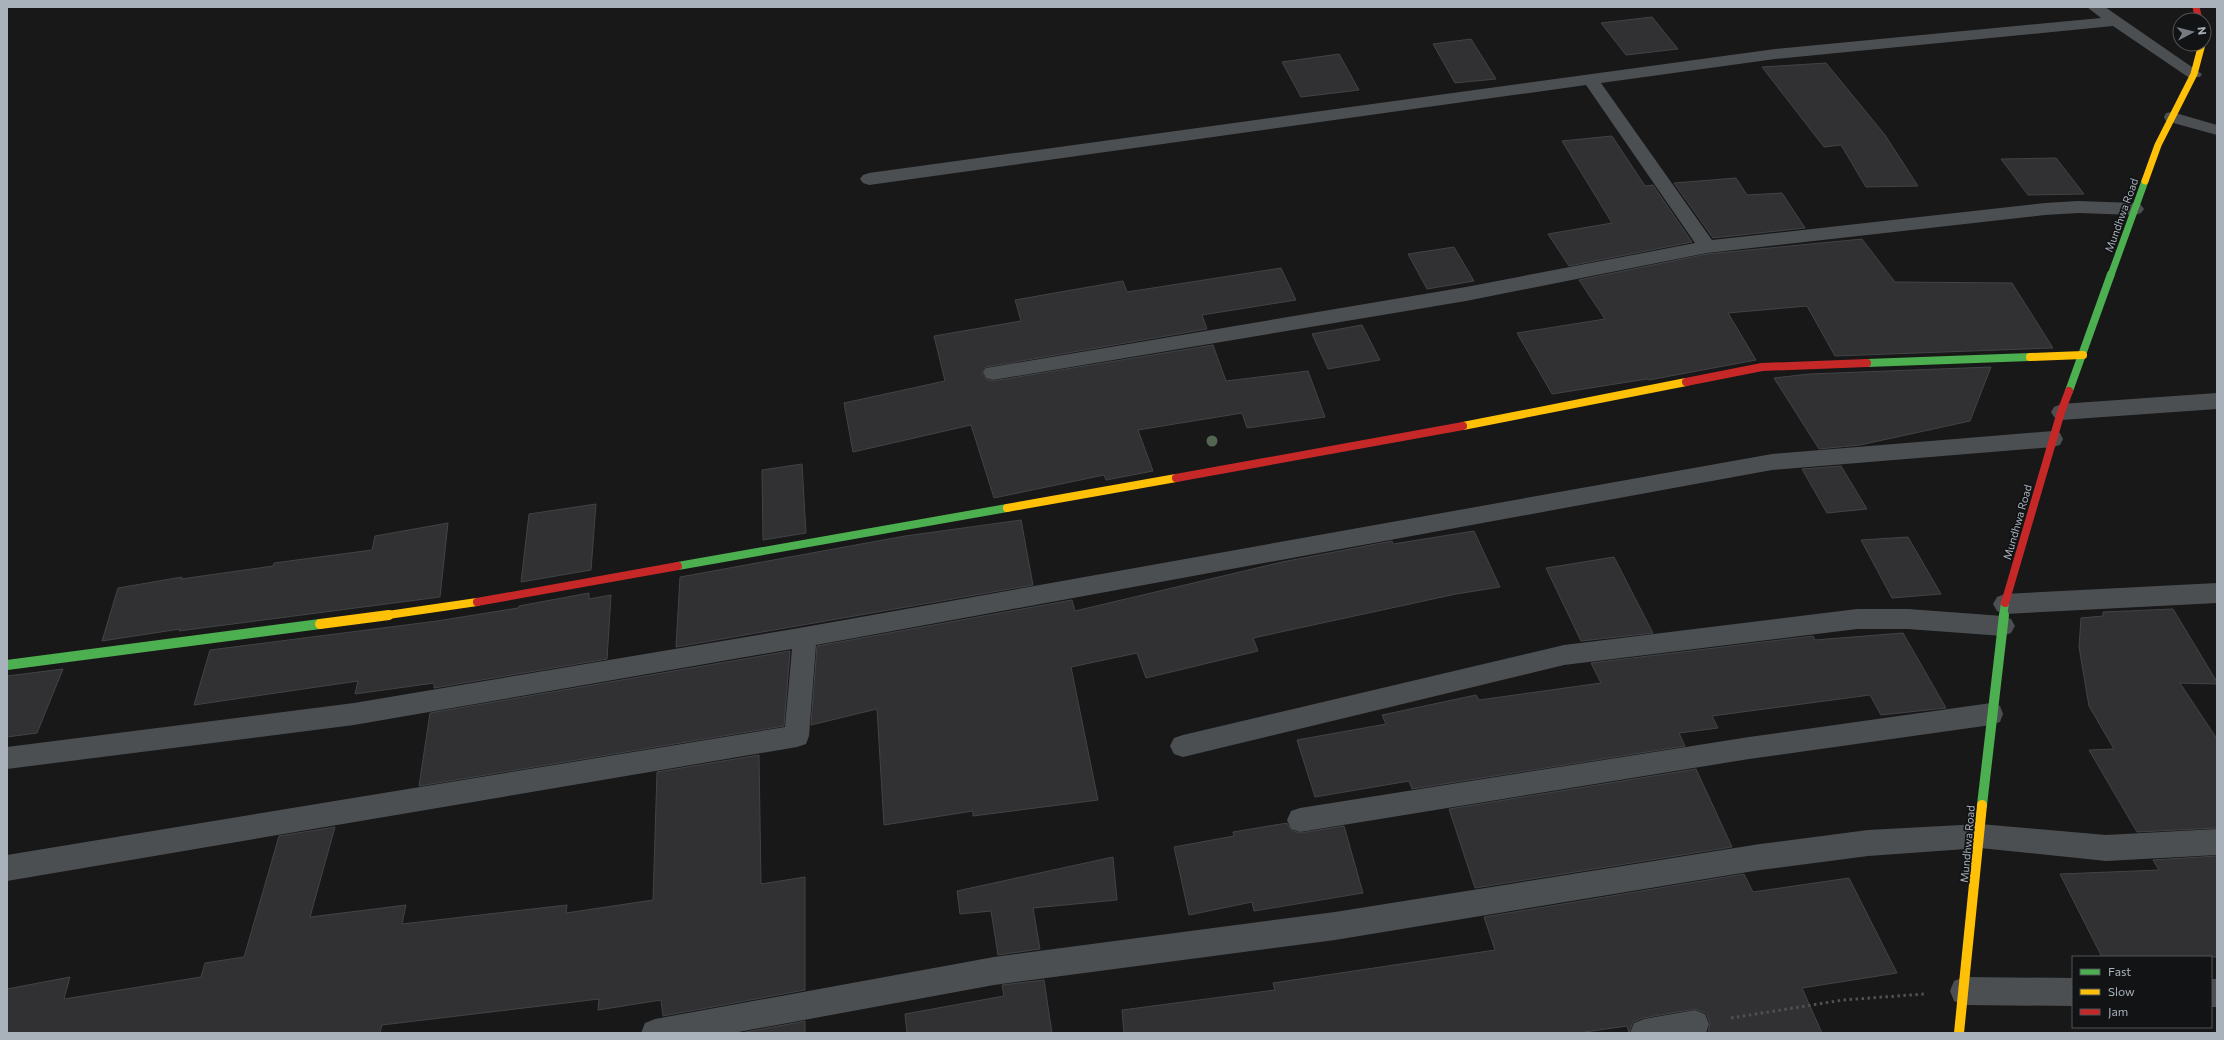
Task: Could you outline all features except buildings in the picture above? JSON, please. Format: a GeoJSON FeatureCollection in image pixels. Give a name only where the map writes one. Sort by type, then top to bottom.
{"type":"FeatureCollection","features":[{"type":"Feature","properties":{"kind":"street"},"geometry":{"type":"LineString","coordinates":[[2094,7],[2194,74]]}},
{"type":"Feature","properties":{"kind":"street"},"geometry":{"type":"LineString","coordinates":[[868,179],[1775,54],[2115,21]]}},
{"type":"Feature","properties":{"kind":"street","name":"Mundhwa Road"},"geometry":{"type":"LineString","coordinates":[[1959,1033],[1980,836],[1991,714],[2004,615],[2061,412],[2083,355],[2158,145],[2194,74],[2200,52]]}},
{"type":"Feature","properties":{"kind":"street"},"geometry":{"type":"LineString","coordinates":[[1591,80],[1707,247]]}},
{"type":"Feature","properties":{"kind":"street"},"geometry":{"type":"LineString","coordinates":[[2172,117],[2217,130]]}},
{"type":"Feature","properties":{"kind":"street"},"geometry":{"type":"LineString","coordinates":[[993,374],[1466,294],[1707,247],[2045,209],[2078,207],[2135,209]]}},
{"type":"Feature","properties":{"kind":"street"},"geometry":{"type":"LineString","coordinates":[[7,665],[424,611],[1396,439],[1762,367],[2083,355]]}},
{"type":"Feature","properties":{"kind":"street"},"geometry":{"type":"LineString","coordinates":[[2061,412],[2217,401]]}},
{"type":"Feature","properties":{"kind":"street"},"geometry":{"type":"LineString","coordinates":[[7,758],[354,714],[805,637],[1772,462],[2053,440]]}},
{"type":"Feature","properties":{"kind":"street"},"geometry":{"type":"LineString","coordinates":[[1183,746],[1564,655],[1857,619],[1908,619],[2004,615],[2217,594]]}},
{"type":"Feature","properties":{"kind":"street"},"geometry":{"type":"LineString","coordinates":[[7,868],[797,736],[805,637]]}},
{"type":"Feature","properties":{"kind":"street"},"geometry":{"type":"LineString","coordinates":[[1300,820],[1750,748],[1991,714]]}},
{"type":"Feature","properties":{"kind":"street"},"geometry":{"type":"LineString","coordinates":[[655,1033],[994,972],[1335,926],[1760,857],[1868,843],[1980,836],[2106,848],[2217,842]]}},
{"type":"Feature","properties":{"kind":"street"},"geometry":{"type":"LineString","coordinates":[[1964,992],[2072,992]]}},
{"type":"Feature","properties":{"kind":"street"},"geometry":{"type":"LineString","coordinates":[[1644,1033],[1695,1024]]}},
{"type":"Feature","properties":{"kind":"path"},"geometry":{"type":"LineString","coordinates":[[1695,1024],[1843,1000],[1964,992]]}},
{"type":"Feature","properties":{"kind":"traffic: fast"},"geometry":{"type":"LineString","coordinates":[[2069,391],[2145,181]]}},
{"type":"Feature","properties":{"kind":"traffic: fast"},"geometry":{"type":"LineString","coordinates":[[1867,363],[2030,357]]}},
{"type":"Feature","properties":{"kind":"traffic: fast"},"geometry":{"type":"LineString","coordinates":[[678,566],[1007,508]]}},
{"type":"Feature","properties":{"kind":"traffic: fast"},"geometry":{"type":"LineString","coordinates":[[1982,805],[2005,603]]}},
{"type":"Feature","properties":{"kind":"traffic: fast"},"geometry":{"type":"LineString","coordinates":[[7,665],[320,624]]}},
{"type":"Feature","properties":{"kind":"traffic: slow"},"geometry":{"type":"LineString","coordinates":[[2145,181],[2158,145],[2194,74],[2200,52]]}},
{"type":"Feature","properties":{"kind":"traffic: slow"},"geometry":{"type":"LineString","coordinates":[[2030,357],[2083,355]]}},
{"type":"Feature","properties":{"kind":"traffic: slow"},"geometry":{"type":"LineString","coordinates":[[1463,426],[1686,382]]}},
{"type":"Feature","properties":{"kind":"traffic: slow"},"geometry":{"type":"LineString","coordinates":[[1007,508],[1176,478]]}},
{"type":"Feature","properties":{"kind":"traffic: slow"},"geometry":{"type":"LineString","coordinates":[[320,624],[424,611],[477,602]]}},
{"type":"Feature","properties":{"kind":"traffic: slow"},"geometry":{"type":"LineString","coordinates":[[1959,1033],[1982,805]]}},
{"type":"Feature","properties":{"kind":"traffic: jam"},"geometry":{"type":"LineString","coordinates":[[2196,7],[2197,12]]}},
{"type":"Feature","properties":{"kind":"traffic: jam"},"geometry":{"type":"LineString","coordinates":[[1686,382],[1762,367],[1867,363]]}},
{"type":"Feature","properties":{"kind":"traffic: jam"},"geometry":{"type":"LineString","coordinates":[[2005,603],[2061,412],[2069,391]]}},
{"type":"Feature","properties":{"kind":"traffic: jam"},"geometry":{"type":"LineString","coordinates":[[1176,478],[1463,426]]}},
{"type":"Feature","properties":{"kind":"traffic: jam"},"geometry":{"type":"LineString","coordinates":[[477,602],[678,566]]}}]}
